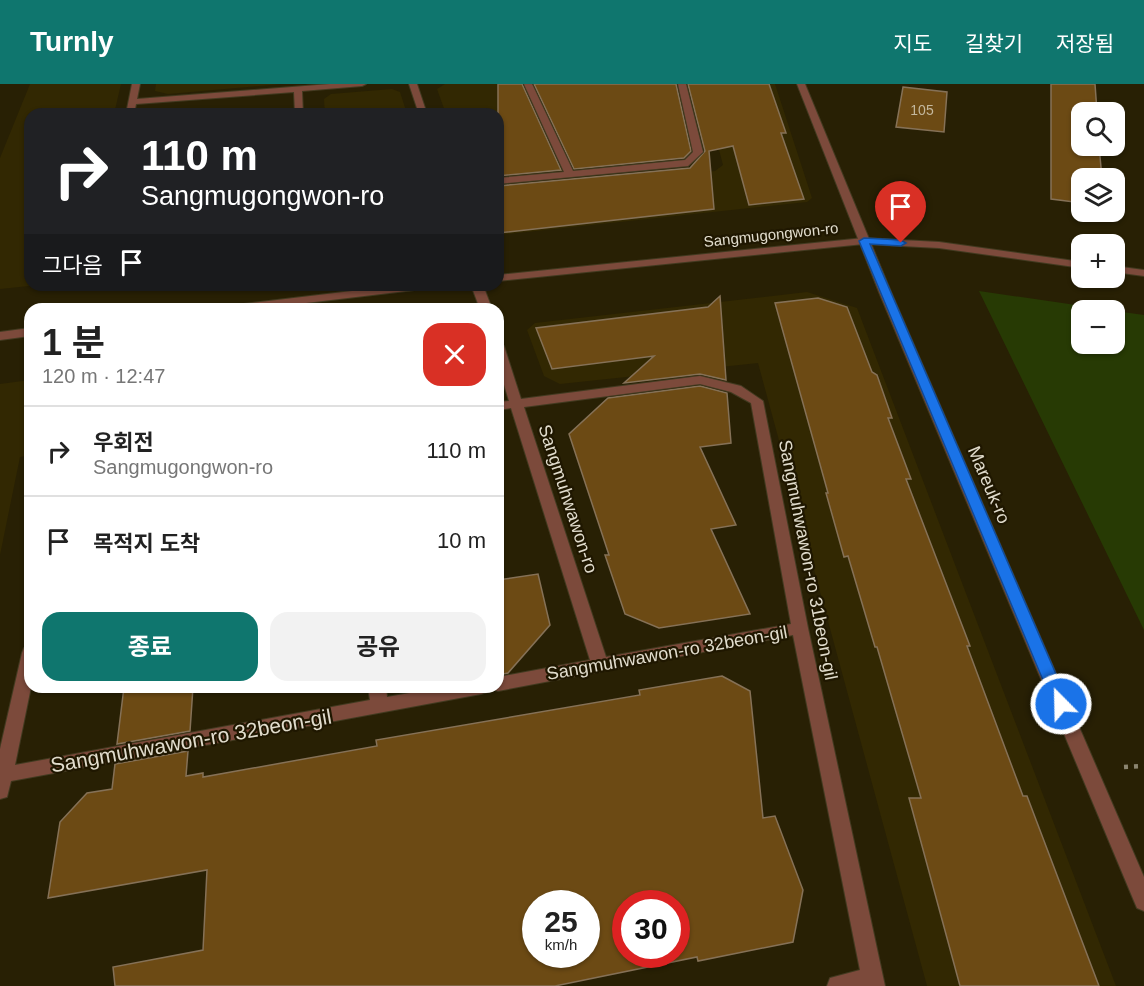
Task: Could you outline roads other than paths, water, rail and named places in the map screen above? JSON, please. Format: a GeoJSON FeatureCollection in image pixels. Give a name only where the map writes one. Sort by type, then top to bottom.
{"type":"FeatureCollection","features":[{"type":"Feature","properties":{"kind":"street"},"geometry":{"type":"LineString","coordinates":[[131,108],[136,84]]}},
{"type":"Feature","properties":{"kind":"street"},"geometry":{"type":"LineString","coordinates":[[132,102],[362,84]]}},
{"type":"Feature","properties":{"kind":"street"},"geometry":{"type":"LineString","coordinates":[[413,84],[421,108]]}},
{"type":"Feature","properties":{"kind":"street"},"geometry":{"type":"LineString","coordinates":[[528,84],[570,174]]}},
{"type":"Feature","properties":{"kind":"street"},"geometry":{"type":"LineString","coordinates":[[504,180],[688,163],[698,152],[682,84]]}},
{"type":"Feature","properties":{"kind":"street","name":"Mareuk-ro"},"geometry":{"type":"LineString","coordinates":[[801,84],[864,241],[1144,901]]}},
{"type":"Feature","properties":{"kind":"street"},"geometry":{"type":"LineString","coordinates":[[298,89],[300,108]]}},
{"type":"Feature","properties":{"kind":"street","name":"Sangmugongwon-ro"},"geometry":{"type":"LineString","coordinates":[[504,277],[864,241],[939,245],[1071,263]]}},
{"type":"Feature","properties":{"kind":"street"},"geometry":{"type":"LineString","coordinates":[[1125,270],[1144,273]]}},
{"type":"Feature","properties":{"kind":"street"},"geometry":{"type":"LineString","coordinates":[[278,303],[380,291]]}},
{"type":"Feature","properties":{"kind":"street"},"geometry":{"type":"LineString","coordinates":[[0,336],[24,333]]}},
{"type":"Feature","properties":{"kind":"street","name":"Sangmuhwawon-ro"},"geometry":{"type":"LineString","coordinates":[[504,363],[600,665]]}},
{"type":"Feature","properties":{"kind":"street","name":"Sangmuhwawon-ro 31beon-gil"},"geometry":{"type":"LineString","coordinates":[[504,405],[700,380],[735,389],[757,401],[800,628],[873,982]]}},
{"type":"Feature","properties":{"kind":"street","name":"Sangmuhwawon-ro 32beon-gil"},"geometry":{"type":"LineString","coordinates":[[504,683],[800,628]]}},
{"type":"Feature","properties":{"kind":"street","name":"Sangmuhwawon-ro 32beon-gil"},"geometry":{"type":"LineString","coordinates":[[24,681],[2,783],[449,693]]}},
{"type":"Feature","properties":{"kind":"street"},"geometry":{"type":"LineString","coordinates":[[378,693],[379,706]]}},
{"type":"Feature","properties":{"kind":"street"},"geometry":{"type":"LineString","coordinates":[[838,986],[873,982]]}}]}
